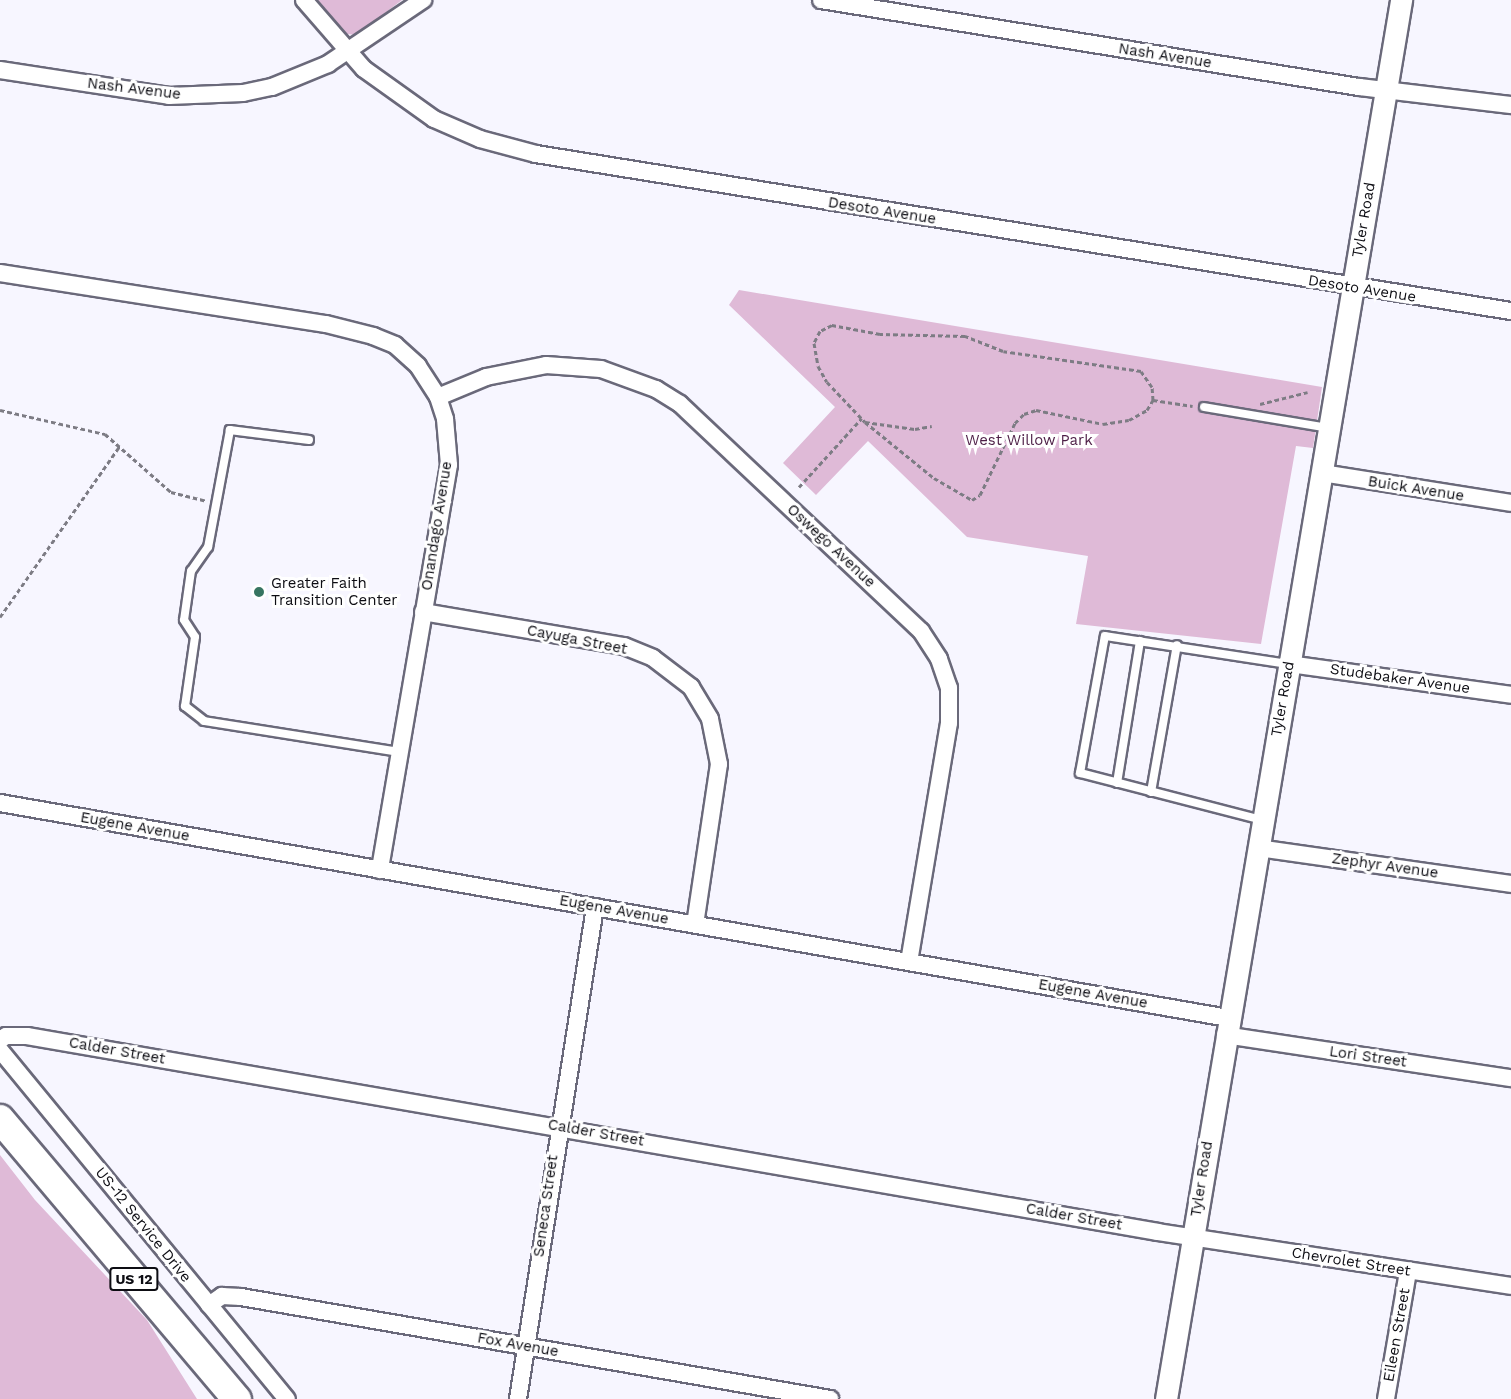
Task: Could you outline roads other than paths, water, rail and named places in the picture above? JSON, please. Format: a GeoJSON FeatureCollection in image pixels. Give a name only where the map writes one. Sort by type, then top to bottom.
{"type":"FeatureCollection","features":[{"type":"Feature","properties":{"kind":"highway","name":"US 12"},"geometry":{"type":"LineString","coordinates":[[0,1119],[237,1399]]}},
{"type":"Feature","properties":{"kind":"street","name":"Desoto Avenue"},"geometry":{"type":"LineString","coordinates":[[304,0],[364,69],[434,119],[480,139],[536,154],[1352,288],[1511,311]]}},
{"type":"Feature","properties":{"kind":"street","name":"Nash Avenue"},"geometry":{"type":"LineString","coordinates":[[0,70],[169,96],[200,97],[272,87],[348,53],[423,0]]}},
{"type":"Feature","properties":{"kind":"street","name":"Nash Avenue"},"geometry":{"type":"LineString","coordinates":[[821,0],[1386,89],[1511,105]]}},
{"type":"Feature","properties":{"kind":"street","name":"Tyler Road"},"geometry":{"type":"LineString","coordinates":[[1166,1399],[1401,0]]}},
{"type":"Feature","properties":{"kind":"street","name":"Onandago Avenue"},"geometry":{"type":"LineString","coordinates":[[0,273],[326,324],[373,336],[394,345],[418,366],[438,397],[445,419],[448,465],[380,870]]}},
{"type":"Feature","properties":{"kind":"street","name":"Oswego Avenue"},"geometry":{"type":"LineString","coordinates":[[438,397],[486,376],[546,364],[601,369],[656,389],[681,404],[921,631],[939,659],[949,688],[949,723],[909,961]]}},
{"type":"Feature","properties":{"kind":"street","name":"Buick Avenue"},"geometry":{"type":"LineString","coordinates":[[1322,473],[1511,503]]}},
{"type":"Feature","properties":{"kind":"street","name":"Cayuga Street"},"geometry":{"type":"LineString","coordinates":[[423,612],[624,646],[653,658],[692,687],[710,719],[719,764],[695,924]]}},
{"type":"Feature","properties":{"kind":"street","name":"Studebaker Avenue"},"geometry":{"type":"LineString","coordinates":[[1289,664],[1511,695]]}},
{"type":"Feature","properties":{"kind":"street","name":"Eugene Avenue"},"geometry":{"type":"LineString","coordinates":[[0,803],[909,961],[1227,1026]]}},
{"type":"Feature","properties":{"kind":"street","name":"Zephyr Avenue"},"geometry":{"type":"LineString","coordinates":[[1258,848],[1511,884]]}},
{"type":"Feature","properties":{"kind":"street","name":"Seneca Street"},"geometry":{"type":"LineString","coordinates":[[518,1399],[558,1127],[595,906]]}},
{"type":"Feature","properties":{"kind":"street","name":"Lori Street"},"geometry":{"type":"LineString","coordinates":[[1227,1026],[1511,1078]]}},
{"type":"Feature","properties":{"kind":"street","name":"Calder Street"},"geometry":{"type":"LineString","coordinates":[[0,1040],[6,1036],[27,1036],[1192,1237]]}},
{"type":"Feature","properties":{"kind":"street","name":"US-12 Service Drive"},"geometry":{"type":"LineString","coordinates":[[0,1050],[287,1399]]}},
{"type":"Feature","properties":{"kind":"street","name":"Chevrolet Street"},"geometry":{"type":"LineString","coordinates":[[1192,1237],[1511,1286]]}},
{"type":"Feature","properties":{"kind":"street","name":"Eileen Street"},"geometry":{"type":"LineString","coordinates":[[1386,1399],[1408,1271]]}},
{"type":"Feature","properties":{"kind":"street","name":"Fox Avenue"},"geometry":{"type":"LineString","coordinates":[[209,1305],[228,1295],[830,1399]]}},
{"type":"Feature","properties":{"kind":"lane"},"geometry":{"type":"LineString","coordinates":[[1204,407],[1329,428]]}},
{"type":"Feature","properties":{"kind":"lane"},"geometry":{"type":"LineString","coordinates":[[309,440],[230,430],[208,547],[191,571],[184,620],[195,637],[185,706],[204,721],[399,752]]}},
{"type":"Feature","properties":{"kind":"lane"},"geometry":{"type":"LineString","coordinates":[[1262,820],[1080,773],[1105,636],[1177,645],[1289,664]]}},
{"type":"Feature","properties":{"kind":"lane"},"geometry":{"type":"LineString","coordinates":[[1117,783],[1140,640]]}},
{"type":"Feature","properties":{"kind":"lane"},"geometry":{"type":"LineString","coordinates":[[1151,792],[1177,645]]}},
{"type":"Feature","properties":{"kind":"place","name":"Greater Faith Transition Center"},"geometry":{"type":"Point","coordinates":[259,592]}},
{"type":"Feature","properties":{"kind":"park label","name":"West Willow Park"},"geometry":{"type":"Point","coordinates":[1029,441]}}]}
